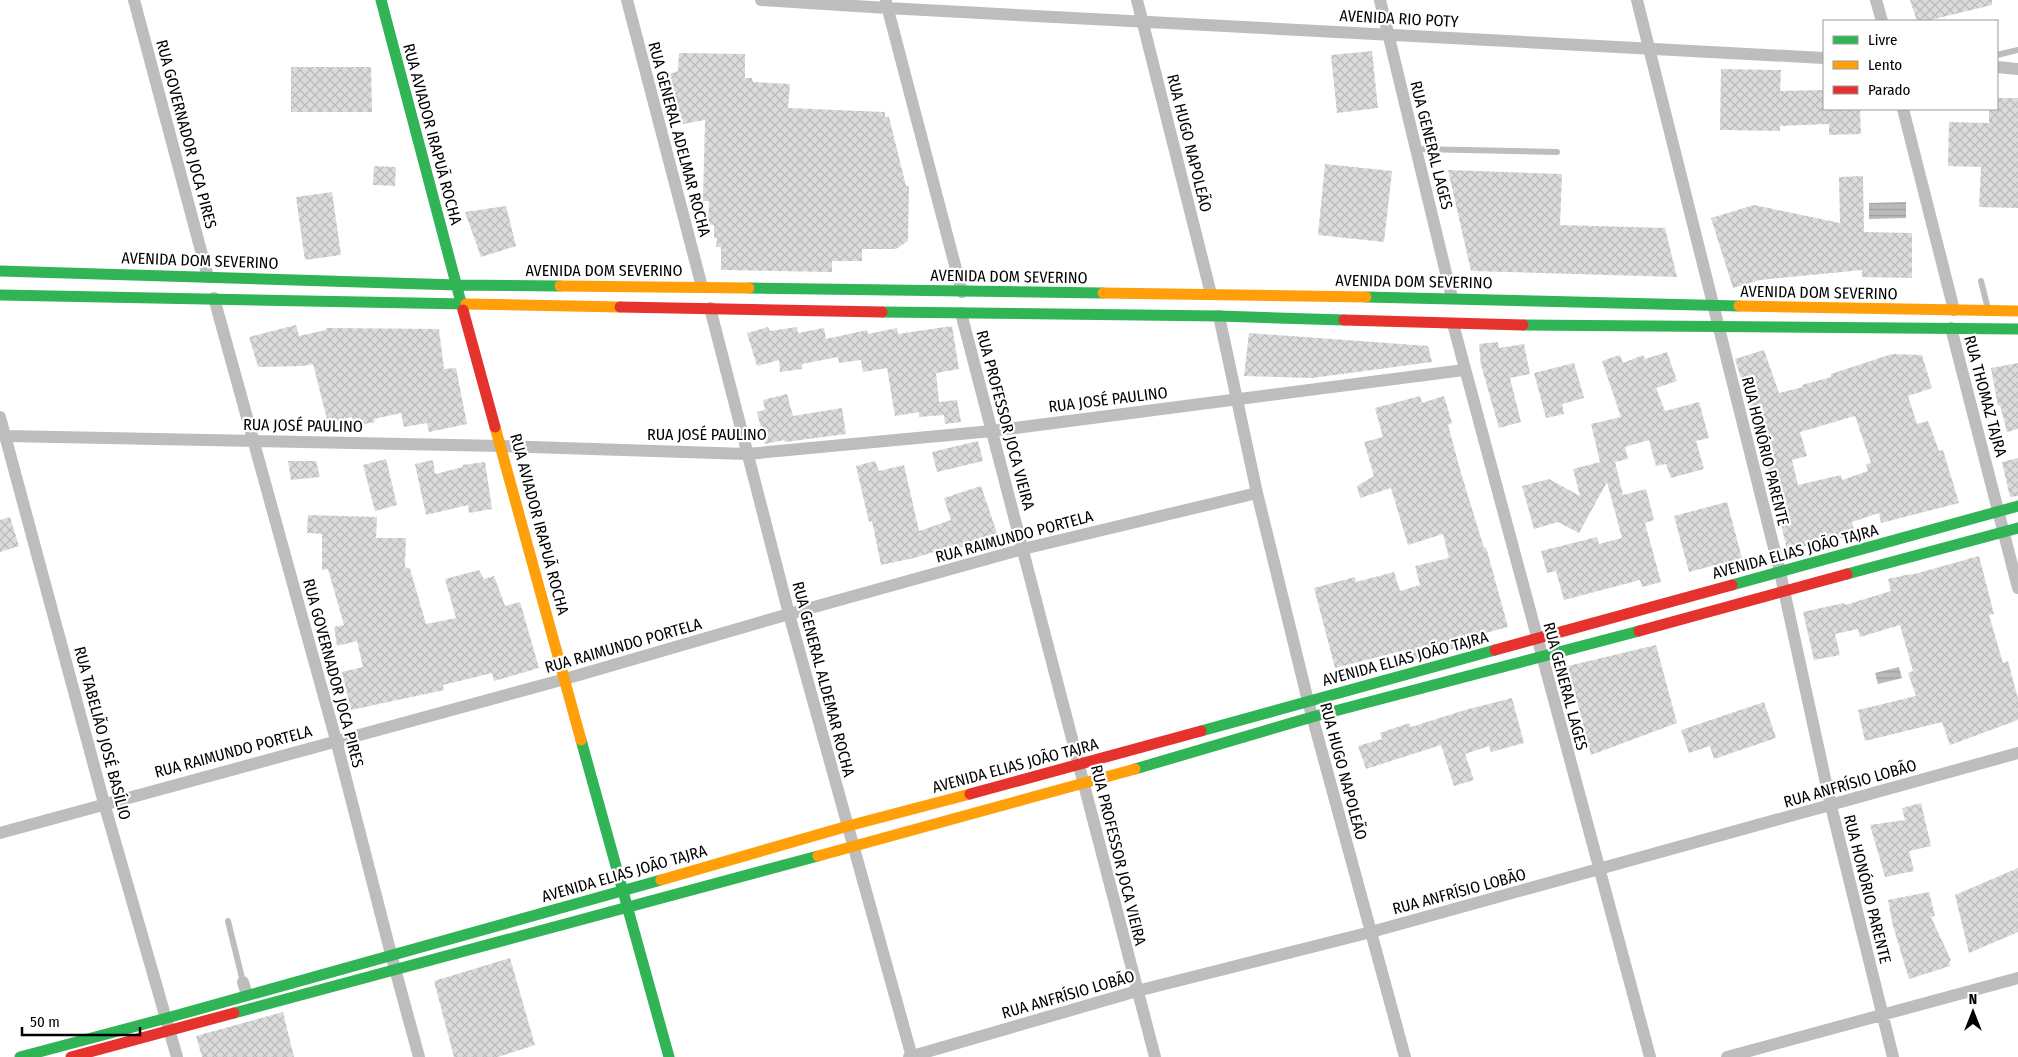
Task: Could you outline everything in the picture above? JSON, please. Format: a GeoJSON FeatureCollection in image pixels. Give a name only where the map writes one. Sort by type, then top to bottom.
{"type":"FeatureCollection","features":[{"type":"Feature","properties":{"kind":"street","name":"RUA GOVERNADOR JOCA PIRES"},"geometry":{"type":"LineString","coordinates":[[134,0],[208,277]]}},
{"type":"Feature","properties":{"kind":"street","name":"RUA AVIADOR IRAPUÃ ROCHA"},"geometry":{"type":"LineString","coordinates":[[381,0],[461,304],[502,446],[622,891],[669,1057]]}},
{"type":"Feature","properties":{"kind":"street","name":"RUA GENERAL ADELMAR ROCHA"},"geometry":{"type":"LineString","coordinates":[[627,0],[702,287]]}},
{"type":"Feature","properties":{"kind":"street","name":"AVENIDA RIO POTY"},"geometry":{"type":"LineString","coordinates":[[761,0],[886,4],[1143,21],[1823,58]]}},
{"type":"Feature","properties":{"kind":"street","name":"RUA HUGO NAPOLEÃO"},"geometry":{"type":"LineString","coordinates":[[1137,0],[1211,294]]}},
{"type":"Feature","properties":{"kind":"street","name":"RUA GENERAL LAGES"},"geometry":{"type":"LineString","coordinates":[[1380,0],[1452,298]]}},
{"type":"Feature","properties":{"kind":"street","name":"RUA HONÓRIO PARENTE"},"geometry":{"type":"LineString","coordinates":[[1637,0],[1780,572],[1831,806],[1893,1057]]}},
{"type":"Feature","properties":{"kind":"street"},"geometry":{"type":"LineString","coordinates":[[1876,0],[1882,20]]}},
{"type":"Feature","properties":{"kind":"street"},"geometry":{"type":"LineString","coordinates":[[886,4],[962,292]]}},
{"type":"Feature","properties":{"kind":"street"},"geometry":{"type":"LineString","coordinates":[[1998,68],[2018,69]]}},
{"type":"Feature","properties":{"kind":"street"},"geometry":{"type":"LineString","coordinates":[[1903,110],[1954,310]]}},
{"type":"Feature","properties":{"kind":"street","name":"AVENIDA DOM SEVERINO"},"geometry":{"type":"LineString","coordinates":[[0,271],[457,285],[1452,298],[1714,306],[2018,311]]}},
{"type":"Feature","properties":{"kind":"street"},"geometry":{"type":"LineString","coordinates":[[0,295],[1219,316],[1453,324],[1718,328],[2018,329]]}},
{"type":"Feature","properties":{"kind":"street","name":"RUA GOVERNADOR JOCA PIRES"},"geometry":{"type":"LineString","coordinates":[[214,298],[336,740],[391,954],[420,1057]]}},
{"type":"Feature","properties":{"kind":"street","name":"RUA GENERAL ALDEMAR ROCHA"},"geometry":{"type":"LineString","coordinates":[[710,308],[789,614],[911,1057]]}},
{"type":"Feature","properties":{"kind":"street","name":"RUA PROFESSOR JOCA VIEIRA"},"geometry":{"type":"LineString","coordinates":[[961,313],[1155,1057]]}},
{"type":"Feature","properties":{"kind":"street","name":"RUA HUGO NAPOLEÃO"},"geometry":{"type":"LineString","coordinates":[[1219,316],[1257,493],[1312,717],[1405,1057]]}},
{"type":"Feature","properties":{"kind":"street","name":"RUA GENERAL LAGES"},"geometry":{"type":"LineString","coordinates":[[1453,324],[1598,870],[1650,1057]]}},
{"type":"Feature","properties":{"kind":"street","name":"RUA THOMAZ TAJRA"},"geometry":{"type":"LineString","coordinates":[[1951,328],[2018,588]]}},
{"type":"Feature","properties":{"kind":"street","name":"RUA JOSÉ PAULINO"},"geometry":{"type":"LineString","coordinates":[[6,436],[502,446],[747,454],[992,430],[1464,370]]}},
{"type":"Feature","properties":{"kind":"street","name":"RUA TABELIÃO JOSÉ BASÍLIO"},"geometry":{"type":"LineString","coordinates":[[0,416],[104,803],[177,1057]]}},
{"type":"Feature","properties":{"kind":"street","name":"RUA RAIMUNDO PORTELA"},"geometry":{"type":"LineString","coordinates":[[0,833],[104,803],[565,679],[1023,549],[1257,493]]}},
{"type":"Feature","properties":{"kind":"street","name":"AVENIDA ELIAS JOÃO TAJRA"},"geometry":{"type":"LineString","coordinates":[[71,1057],[246,995],[848,826],[1079,765],[2018,506]]}},
{"type":"Feature","properties":{"kind":"street","name":"AVENIDA ELIAS JOÃO TAJRA"},"geometry":{"type":"LineString","coordinates":[[20,1057],[168,1024],[395,969],[1083,784],[1312,717],[1542,657],[2018,528]]}},
{"type":"Feature","properties":{"kind":"street","name":"RUA ANFRÍSIO LOBÃO"},"geometry":{"type":"LineString","coordinates":[[911,1057],[1137,991],[1371,932],[2018,753]]}},
{"type":"Feature","properties":{"kind":"street"},"geometry":{"type":"LineString","coordinates":[[1727,1057],[2018,978]]}},
{"type":"Feature","properties":{"kind":"street"},"geometry":{"type":"LineString","coordinates":[[243,982],[246,995]]}},
{"type":"Feature","properties":{"kind":"lane"},"geometry":{"type":"LineString","coordinates":[[1998,55],[2018,50]]}},
{"type":"Feature","properties":{"kind":"lane"},"geometry":{"type":"LineString","coordinates":[[1416,149],[1557,152]]}},
{"type":"Feature","properties":{"kind":"lane"},"geometry":{"type":"LineString","coordinates":[[1981,281],[1988,310]]}},
{"type":"Feature","properties":{"kind":"lane"},"geometry":{"type":"LineString","coordinates":[[228,921],[243,982]]}},
{"type":"Feature","properties":{"kind":"shaded area"},"geometry":{"type":"Polygon","coordinates":[[[1906,202],[1906,218],[1869,219],[1869,203],[1906,202]]]}},
{"type":"Feature","properties":{"kind":"shaded area"},"geometry":{"type":"Polygon","coordinates":[[[1899,667],[1902,678],[1878,684],[1875,673],[1899,667]]]}},
{"type":"Feature","properties":{"kind":"building"},"geometry":{"type":"Polygon","coordinates":[[[1910,0],[1992,0],[1992,5],[1930,20],[1917,20],[1910,0]]]}},
{"type":"Feature","properties":{"kind":"building"},"geometry":{"type":"Polygon","coordinates":[[[1372,51],[1378,108],[1337,113],[1331,55],[1372,51]]]}},
{"type":"Feature","properties":{"kind":"building"},"geometry":{"type":"Polygon","coordinates":[[[679,53],[745,54],[745,78],[752,78],[753,82],[790,84],[788,108],[885,112],[885,117],[889,117],[906,186],[909,186],[908,241],[896,249],[862,249],[862,261],[832,261],[832,272],[721,270],[721,247],[716,247],[717,238],[714,238],[714,225],[708,225],[709,201],[703,201],[705,120],[683,124],[670,74],[678,71],[679,53]]]}},
{"type":"Feature","properties":{"kind":"building"},"geometry":{"type":"Polygon","coordinates":[[[291,67],[371,67],[372,112],[291,112],[291,67]]]}},
{"type":"Feature","properties":{"kind":"building"},"geometry":{"type":"Polygon","coordinates":[[[1721,69],[1781,70],[1780,91],[1823,90],[1823,110],[1860,110],[1861,134],[1829,135],[1829,124],[1780,126],[1780,131],[1720,130],[1721,69]]]}},
{"type":"Feature","properties":{"kind":"building"},"geometry":{"type":"Polygon","coordinates":[[[1998,98],[2018,98],[2018,208],[1979,207],[1981,167],[1948,166],[1949,122],[1989,123],[1989,110],[1998,110],[1998,98]]]}},
{"type":"Feature","properties":{"kind":"building"},"geometry":{"type":"Polygon","coordinates":[[[1325,164],[1392,171],[1384,242],[1318,235],[1325,164]]]}},
{"type":"Feature","properties":{"kind":"building"},"geometry":{"type":"Polygon","coordinates":[[[374,166],[396,167],[395,186],[373,185],[374,166]]]}},
{"type":"Feature","properties":{"kind":"building"},"geometry":{"type":"Polygon","coordinates":[[[1448,170],[1562,174],[1560,225],[1665,228],[1677,277],[1471,271],[1448,170]]]}},
{"type":"Feature","properties":{"kind":"building"},"geometry":{"type":"Polygon","coordinates":[[[1863,176],[1864,232],[1912,233],[1912,278],[1862,277],[1862,270],[1760,280],[1733,288],[1711,218],[1754,205],[1840,223],[1839,177],[1863,176]]]}},
{"type":"Feature","properties":{"kind":"building"},"geometry":{"type":"Polygon","coordinates":[[[332,192],[341,255],[305,260],[296,197],[332,192]]]}},
{"type":"Feature","properties":{"kind":"building"},"geometry":{"type":"Polygon","coordinates":[[[506,206],[516,246],[481,257],[465,212],[506,206]]]}},
{"type":"Feature","properties":{"kind":"building"},"geometry":{"type":"Polygon","coordinates":[[[296,325],[299,336],[326,330],[326,328],[439,329],[444,369],[456,368],[467,424],[429,432],[427,423],[404,427],[401,413],[374,419],[375,422],[354,426],[352,417],[328,423],[313,364],[258,367],[249,337],[296,325]]]}},
{"type":"Feature","properties":{"kind":"building"},"geometry":{"type":"Polygon","coordinates":[[[952,326],[959,369],[936,373],[939,402],[957,400],[961,422],[945,424],[944,415],[919,417],[919,412],[895,416],[887,368],[863,372],[861,360],[839,363],[838,357],[802,364],[802,369],[780,372],[779,360],[757,366],[747,333],[768,327],[770,331],[797,327],[798,333],[824,328],[826,339],[867,330],[868,334],[897,328],[898,334],[952,326]]]}},
{"type":"Feature","properties":{"kind":"building"},"geometry":{"type":"Polygon","coordinates":[[[1249,333],[1428,346],[1432,362],[1312,378],[1244,376],[1249,333]]]}},
{"type":"Feature","properties":{"kind":"building"},"geometry":{"type":"Polygon","coordinates":[[[1498,342],[1499,348],[1524,344],[1530,374],[1510,378],[1521,422],[1499,428],[1481,365],[1479,344],[1498,342]]]}},
{"type":"Feature","properties":{"kind":"building"},"geometry":{"type":"Polygon","coordinates":[[[1764,350],[1779,393],[1803,387],[1802,385],[1831,377],[1831,374],[1892,354],[1922,355],[1932,388],[1908,396],[1917,424],[1928,421],[1939,451],[1943,450],[1959,503],[1881,523],[1879,513],[1852,522],[1855,535],[1787,550],[1768,467],[1764,468],[1758,448],[1765,446],[1754,406],[1750,407],[1735,359],[1764,350]],[[1855,416],[1800,432],[1807,456],[1792,460],[1798,485],[1841,475],[1842,480],[1868,471],[1866,464],[1871,463],[1855,416]]]}},
{"type":"Feature","properties":{"kind":"building"},"geometry":{"type":"Polygon","coordinates":[[[1667,352],[1677,381],[1656,388],[1665,411],[1699,402],[1709,438],[1696,441],[1704,469],[1671,478],[1666,464],[1656,466],[1649,440],[1625,447],[1628,459],[1615,462],[1623,495],[1646,489],[1654,520],[1645,523],[1661,582],[1642,587],[1640,580],[1564,600],[1556,571],[1547,573],[1541,551],[1597,537],[1599,544],[1622,538],[1607,482],[1579,533],[1558,522],[1534,529],[1522,486],[1549,479],[1580,496],[1573,469],[1600,462],[1591,424],[1621,417],[1602,361],[1620,355],[1623,363],[1643,355],[1645,359],[1667,352]]]}},
{"type":"Feature","properties":{"kind":"building"},"geometry":{"type":"Polygon","coordinates":[[[1574,363],[1584,398],[1562,404],[1564,414],[1546,418],[1534,373],[1574,363]]]}},
{"type":"Feature","properties":{"kind":"building"},"geometry":{"type":"Polygon","coordinates":[[[2018,363],[2018,429],[2007,432],[2000,405],[1998,406],[1991,368],[2018,363]]]}},
{"type":"Feature","properties":{"kind":"building"},"geometry":{"type":"Polygon","coordinates":[[[787,394],[793,416],[842,408],[846,434],[785,442],[784,440],[765,444],[757,412],[765,410],[763,400],[787,394]]]}},
{"type":"Feature","properties":{"kind":"building"},"geometry":{"type":"Polygon","coordinates":[[[1420,396],[1422,403],[1444,396],[1452,423],[1448,425],[1461,473],[1484,548],[1486,547],[1508,627],[1470,637],[1472,644],[1409,661],[1405,650],[1335,668],[1314,588],[1355,577],[1356,582],[1394,572],[1400,591],[1420,585],[1415,566],[1449,558],[1443,534],[1408,545],[1391,488],[1360,498],[1357,486],[1374,476],[1364,442],[1383,437],[1375,408],[1420,396]]]}},
{"type":"Feature","properties":{"kind":"building"},"geometry":{"type":"Polygon","coordinates":[[[978,441],[983,461],[937,472],[932,452],[978,441]]]}},
{"type":"Feature","properties":{"kind":"building"},"geometry":{"type":"Polygon","coordinates":[[[2018,458],[2018,496],[2010,497],[2002,462],[2018,458]]]}},
{"type":"Feature","properties":{"kind":"building"},"geometry":{"type":"Polygon","coordinates":[[[386,459],[397,505],[375,511],[363,465],[386,459]]]}},
{"type":"Feature","properties":{"kind":"building"},"geometry":{"type":"Polygon","coordinates":[[[433,460],[435,474],[463,467],[462,465],[485,462],[492,509],[469,513],[468,505],[426,515],[415,464],[433,460]]]}},
{"type":"Feature","properties":{"kind":"building"},"geometry":{"type":"Polygon","coordinates":[[[288,461],[316,461],[320,477],[291,480],[288,461]]]}},
{"type":"Feature","properties":{"kind":"building"},"geometry":{"type":"Polygon","coordinates":[[[875,461],[879,471],[904,465],[919,531],[951,520],[944,498],[981,486],[997,533],[965,543],[966,546],[936,559],[934,552],[881,565],[872,521],[869,522],[856,466],[875,461]]]}},
{"type":"Feature","properties":{"kind":"building"},"geometry":{"type":"Polygon","coordinates":[[[1727,502],[1742,558],[1689,572],[1674,516],[1727,502]]]}},
{"type":"Feature","properties":{"kind":"building"},"geometry":{"type":"Polygon","coordinates":[[[308,515],[377,517],[376,538],[406,538],[405,567],[410,569],[426,624],[456,618],[445,579],[479,570],[484,579],[494,576],[505,606],[520,602],[539,668],[494,681],[492,673],[443,685],[444,690],[351,710],[342,672],[363,667],[357,641],[337,646],[334,627],[344,625],[328,569],[322,570],[322,534],[307,533],[308,515]]]}},
{"type":"Feature","properties":{"kind":"building"},"geometry":{"type":"Polygon","coordinates":[[[10,517],[19,546],[0,552],[0,520],[10,517]]]}},
{"type":"Feature","properties":{"kind":"building"},"geometry":{"type":"Polygon","coordinates":[[[1979,556],[1994,614],[1989,615],[2003,663],[2008,661],[2018,699],[2018,720],[1950,745],[1942,722],[1865,741],[1858,710],[1916,696],[1908,673],[1913,671],[1900,625],[1860,637],[1858,629],[1835,634],[1840,655],[1814,660],[1803,612],[1844,603],[1845,605],[1891,591],[1888,579],[1911,575],[1979,556]]]}},
{"type":"Feature","properties":{"kind":"building"},"geometry":{"type":"Polygon","coordinates":[[[1656,645],[1677,723],[1591,755],[1568,666],[1656,645]]]}},
{"type":"Feature","properties":{"kind":"building"},"geometry":{"type":"Polygon","coordinates":[[[1512,698],[1524,743],[1491,752],[1489,746],[1465,754],[1474,780],[1454,786],[1441,745],[1366,769],[1358,746],[1382,739],[1380,733],[1409,723],[1411,727],[1512,698]]]}},
{"type":"Feature","properties":{"kind":"building"},"geometry":{"type":"Polygon","coordinates":[[[1764,702],[1776,738],[1714,759],[1710,746],[1689,753],[1681,730],[1764,702]]]}},
{"type":"Feature","properties":{"kind":"building"},"geometry":{"type":"Polygon","coordinates":[[[1921,803],[1931,846],[1909,851],[1914,871],[1885,877],[1870,825],[1905,820],[1902,808],[1921,803]]]}},
{"type":"Feature","properties":{"kind":"building"},"geometry":{"type":"Polygon","coordinates":[[[2018,868],[2018,932],[1969,953],[1955,895],[2018,868]]]}},
{"type":"Feature","properties":{"kind":"building"},"geometry":{"type":"Polygon","coordinates":[[[1929,892],[1935,916],[1931,917],[1951,960],[1949,962],[1950,966],[1909,979],[1893,926],[1888,900],[1929,892]]]}},
{"type":"Feature","properties":{"kind":"building"},"geometry":{"type":"Polygon","coordinates":[[[510,958],[535,1045],[498,1057],[454,1057],[434,981],[510,958]]]}},
{"type":"Feature","properties":{"kind":"building"},"geometry":{"type":"Polygon","coordinates":[[[283,1012],[294,1057],[202,1057],[196,1036],[283,1012]]]}},
{"type":"Feature","properties":{"kind":"traffic: fast"},"geometry":{"type":"LineString","coordinates":[[381,0],[463,310]]}},
{"type":"Feature","properties":{"kind":"traffic: fast"},"geometry":{"type":"LineString","coordinates":[[0,271],[457,285],[560,286]]}},
{"type":"Feature","properties":{"kind":"traffic: fast"},"geometry":{"type":"LineString","coordinates":[[749,288],[1103,293]]}},
{"type":"Feature","properties":{"kind":"traffic: fast"},"geometry":{"type":"LineString","coordinates":[[0,295],[466,304]]}},
{"type":"Feature","properties":{"kind":"traffic: fast"},"geometry":{"type":"LineString","coordinates":[[1366,297],[1739,306]]}},
{"type":"Feature","properties":{"kind":"traffic: fast"},"geometry":{"type":"LineString","coordinates":[[882,312],[1219,316],[1344,320]]}},
{"type":"Feature","properties":{"kind":"traffic: fast"},"geometry":{"type":"LineString","coordinates":[[1523,325],[2018,329]]}},
{"type":"Feature","properties":{"kind":"traffic: fast"},"geometry":{"type":"LineString","coordinates":[[1732,585],[2018,506]]}},
{"type":"Feature","properties":{"kind":"traffic: fast"},"geometry":{"type":"LineString","coordinates":[[1847,574],[2018,528]]}},
{"type":"Feature","properties":{"kind":"traffic: fast"},"geometry":{"type":"LineString","coordinates":[[1135,769],[1312,717],[1639,631]]}},
{"type":"Feature","properties":{"kind":"traffic: fast"},"geometry":{"type":"LineString","coordinates":[[1201,731],[1495,650]]}},
{"type":"Feature","properties":{"kind":"traffic: fast"},"geometry":{"type":"LineString","coordinates":[[581,740],[669,1057]]}},
{"type":"Feature","properties":{"kind":"traffic: fast"},"geometry":{"type":"LineString","coordinates":[[234,1013],[818,856]]}},
{"type":"Feature","properties":{"kind":"traffic: fast"},"geometry":{"type":"LineString","coordinates":[[20,1057],[167,1018],[661,880]]}},
{"type":"Feature","properties":{"kind":"traffic: slow"},"geometry":{"type":"LineString","coordinates":[[560,286],[749,288]]}},
{"type":"Feature","properties":{"kind":"traffic: slow"},"geometry":{"type":"LineString","coordinates":[[1103,293],[1366,297]]}},
{"type":"Feature","properties":{"kind":"traffic: slow"},"geometry":{"type":"LineString","coordinates":[[466,304],[620,307]]}},
{"type":"Feature","properties":{"kind":"traffic: slow"},"geometry":{"type":"LineString","coordinates":[[1739,306],[2018,311]]}},
{"type":"Feature","properties":{"kind":"traffic: slow"},"geometry":{"type":"LineString","coordinates":[[495,427],[581,740]]}},
{"type":"Feature","properties":{"kind":"traffic: slow"},"geometry":{"type":"LineString","coordinates":[[818,856],[1135,769]]}},
{"type":"Feature","properties":{"kind":"traffic: slow"},"geometry":{"type":"LineString","coordinates":[[661,880],[848,826],[970,794]]}},
{"type":"Feature","properties":{"kind":"traffic: jam"},"geometry":{"type":"LineString","coordinates":[[620,307],[882,312]]}},
{"type":"Feature","properties":{"kind":"traffic: jam"},"geometry":{"type":"LineString","coordinates":[[463,310],[495,427]]}},
{"type":"Feature","properties":{"kind":"traffic: jam"},"geometry":{"type":"LineString","coordinates":[[1344,320],[1523,325]]}},
{"type":"Feature","properties":{"kind":"traffic: jam"},"geometry":{"type":"LineString","coordinates":[[1639,631],[1847,574]]}},
{"type":"Feature","properties":{"kind":"traffic: jam"},"geometry":{"type":"LineString","coordinates":[[1495,650],[1732,585]]}},
{"type":"Feature","properties":{"kind":"traffic: jam"},"geometry":{"type":"LineString","coordinates":[[970,794],[1201,731]]}},
{"type":"Feature","properties":{"kind":"traffic: jam"},"geometry":{"type":"LineString","coordinates":[[71,1057],[234,1013]]}}]}
